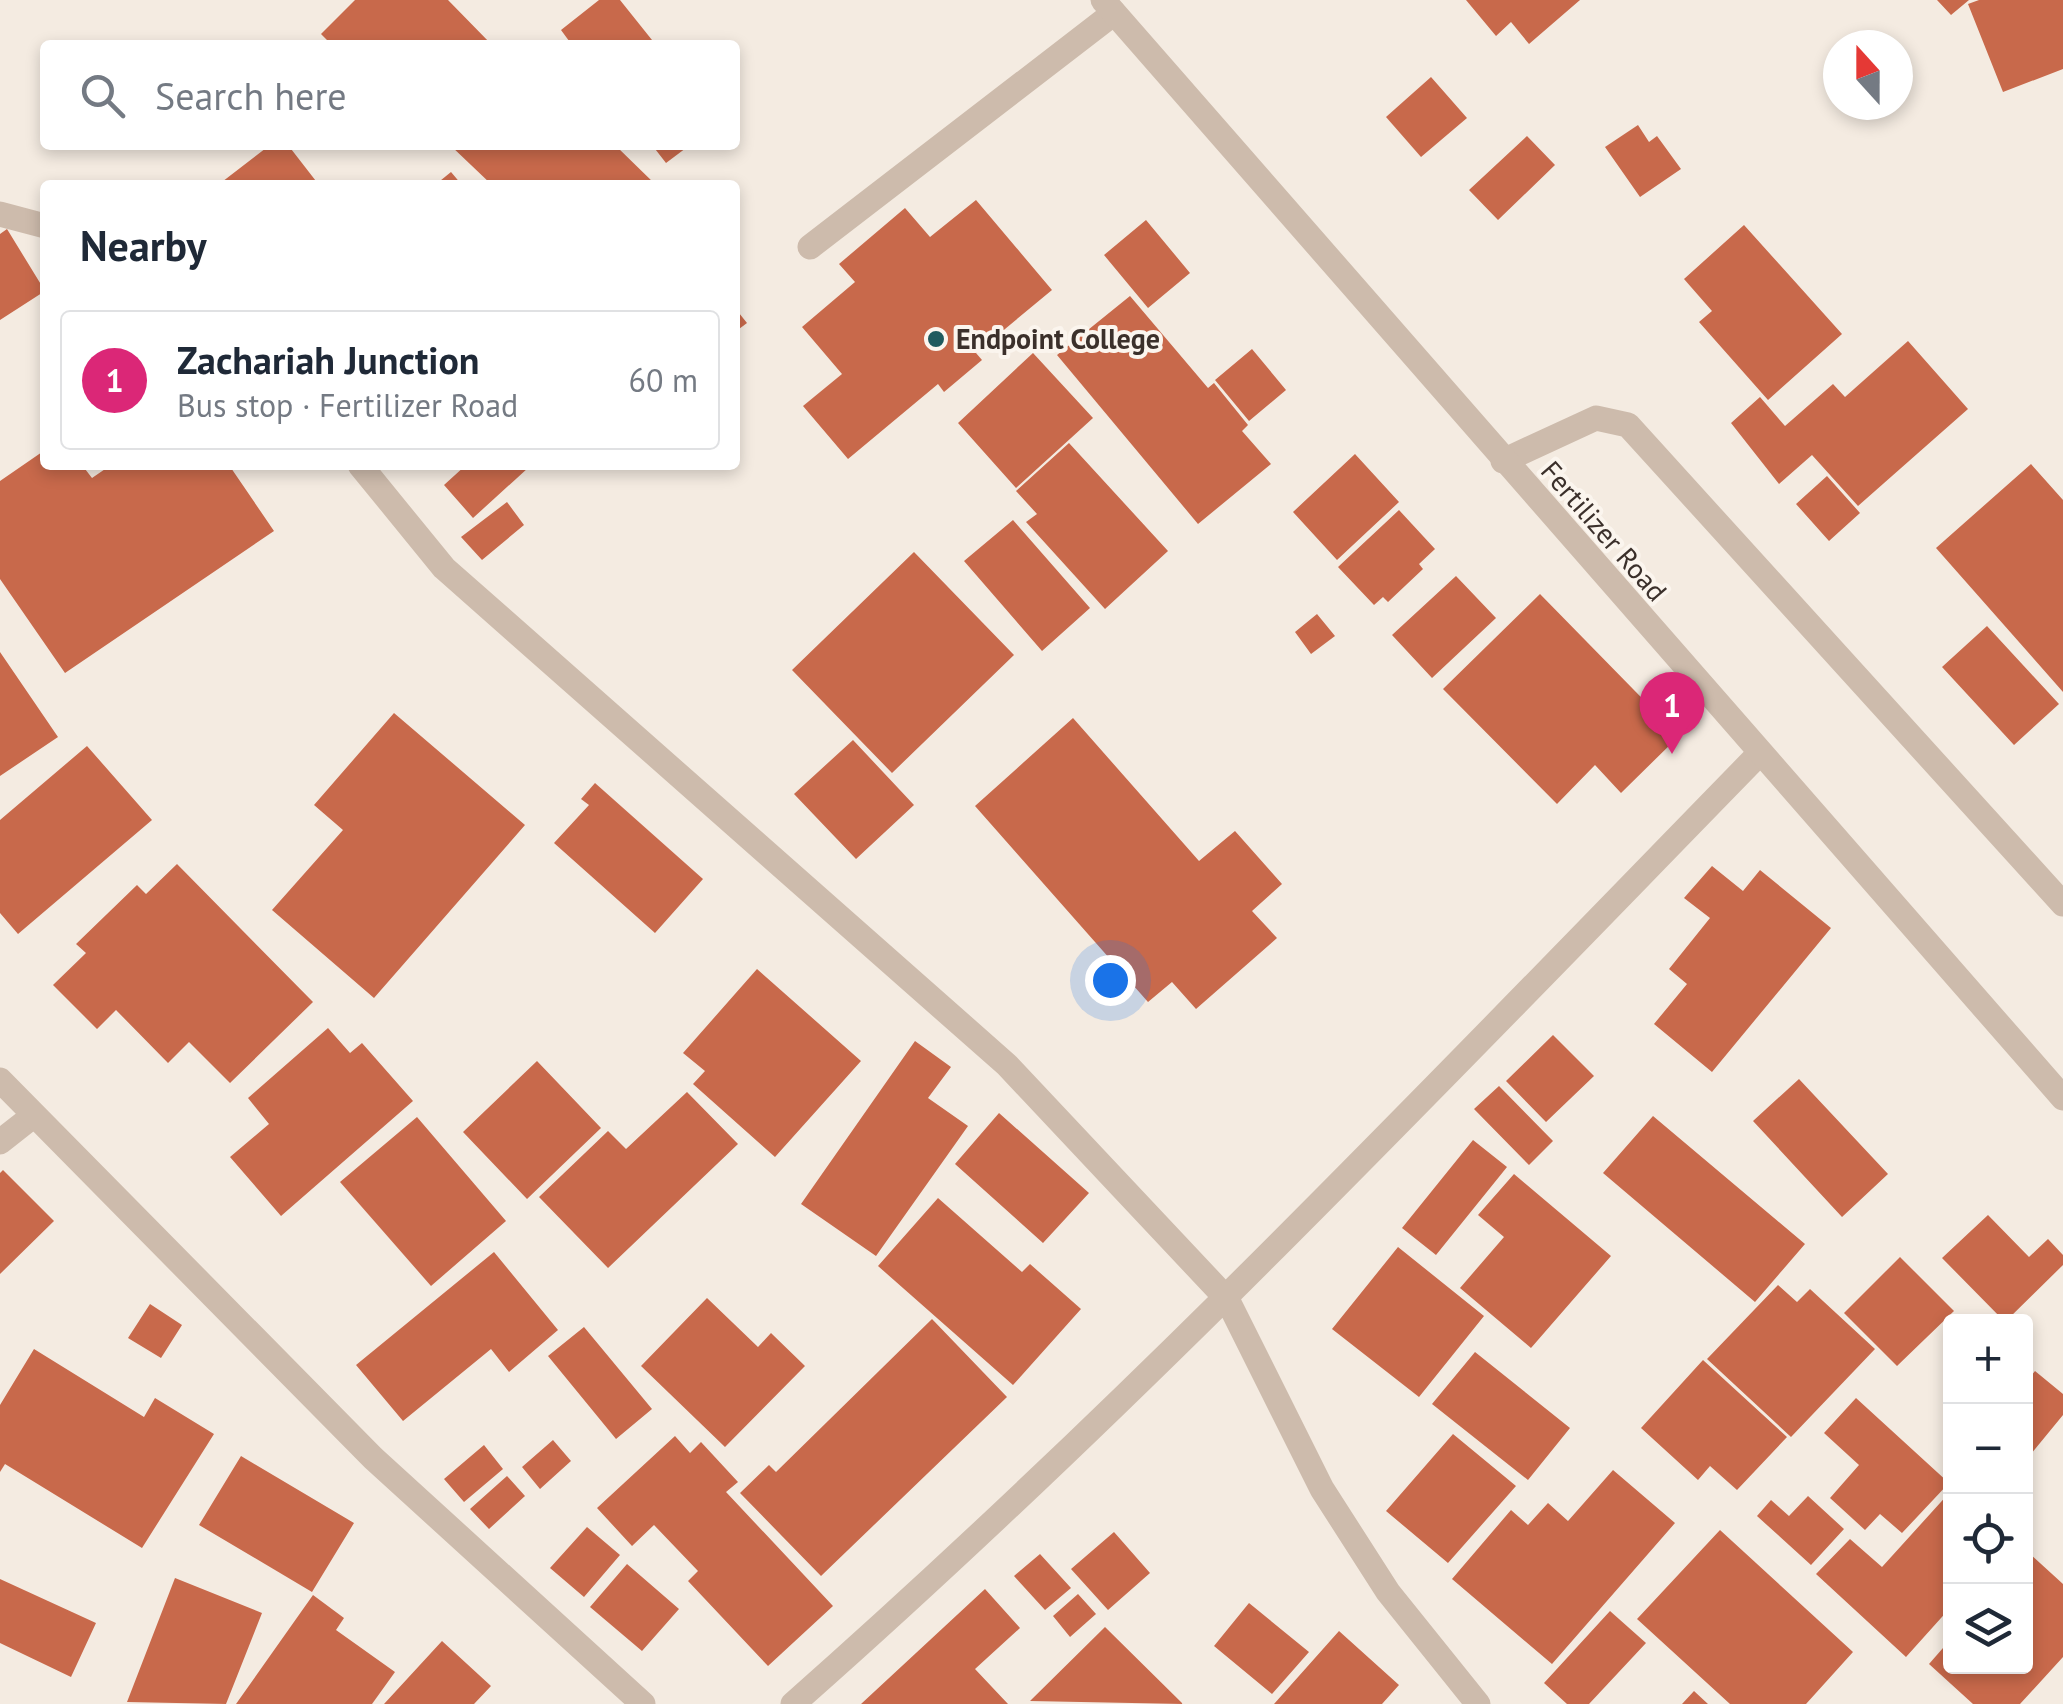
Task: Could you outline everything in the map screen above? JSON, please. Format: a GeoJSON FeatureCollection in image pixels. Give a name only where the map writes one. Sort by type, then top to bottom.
{"type":"FeatureCollection","features":[{"type":"Feature","properties":{"kind":"street"},"geometry":{"type":"LineString","coordinates":[[810,246],[1108,6]]}},
{"type":"Feature","properties":{"kind":"street","name":"Fertilizer Road"},"geometry":{"type":"LineString","coordinates":[[1108,6],[2063,1098]]}},
{"type":"Feature","properties":{"kind":"street"},"geometry":{"type":"LineString","coordinates":[[0,214],[40,225]]}},
{"type":"Feature","properties":{"kind":"street"},"geometry":{"type":"LineString","coordinates":[[1503,461],[1596,418],[1628,425],[2063,904]]}},
{"type":"Feature","properties":{"kind":"street"},"geometry":{"type":"LineString","coordinates":[[364,470],[444,568],[1006,1064],[1228,1300],[1322,1489],[1388,1592],[1478,1704]]}},
{"type":"Feature","properties":{"kind":"street"},"geometry":{"type":"LineString","coordinates":[[793,1704],[932,1582],[1228,1300],[1759,754]]}},
{"type":"Feature","properties":{"kind":"street"},"geometry":{"type":"LineString","coordinates":[[0,1080],[373,1458],[642,1704]]}},
{"type":"Feature","properties":{"kind":"street"},"geometry":{"type":"LineString","coordinates":[[0,1142],[33,1116]]}},
{"type":"Feature","properties":{"kind":"building"},"geometry":{"type":"Polygon","coordinates":[[[355,0],[448,0],[487,40],[327,40],[321,34],[355,0]]]}},
{"type":"Feature","properties":{"kind":"building"},"geometry":{"type":"Polygon","coordinates":[[[599,0],[620,0],[652,40],[568,40],[561,30],[599,0]]]}},
{"type":"Feature","properties":{"kind":"building"},"geometry":{"type":"Polygon","coordinates":[[[1466,0],[1580,0],[1529,44],[1511,22],[1496,36],[1466,0]]]}},
{"type":"Feature","properties":{"kind":"building"},"geometry":{"type":"Polygon","coordinates":[[[1937,0],[1969,0],[1951,15],[1937,0]]]}},
{"type":"Feature","properties":{"kind":"building"},"geometry":{"type":"Polygon","coordinates":[[[1979,0],[2063,0],[2063,69],[2003,92],[1968,4],[1979,0]]]}},
{"type":"Feature","properties":{"kind":"building"},"geometry":{"type":"Polygon","coordinates":[[[1431,77],[1467,118],[1421,157],[1386,117],[1431,77]]]}},
{"type":"Feature","properties":{"kind":"building"},"geometry":{"type":"Polygon","coordinates":[[[1638,125],[1649,142],[1657,136],[1681,169],[1640,197],[1605,147],[1638,125]]]}},
{"type":"Feature","properties":{"kind":"building"},"geometry":{"type":"Polygon","coordinates":[[[1527,136],[1555,165],[1498,220],[1469,190],[1527,136]]]}},
{"type":"Feature","properties":{"kind":"building"},"geometry":{"type":"Polygon","coordinates":[[[264,150],[292,150],[315,180],[224,180],[264,150]]]}},
{"type":"Feature","properties":{"kind":"building"},"geometry":{"type":"Polygon","coordinates":[[[455,150],[620,150],[651,180],[487,180],[455,150]]]}},
{"type":"Feature","properties":{"kind":"building"},"geometry":{"type":"Polygon","coordinates":[[[656,150],[683,150],[666,163],[656,150]]]}},
{"type":"Feature","properties":{"kind":"building"},"geometry":{"type":"Polygon","coordinates":[[[451,172],[458,180],[441,180],[451,172]]]}},
{"type":"Feature","properties":{"kind":"building"},"geometry":{"type":"Polygon","coordinates":[[[976,200],[1052,290],[976,353],[982,360],[944,392],[938,384],[848,459],[803,406],[842,374],[802,327],[855,282],[839,264],[905,208],[930,237],[976,200]]]}},
{"type":"Feature","properties":{"kind":"building"},"geometry":{"type":"Polygon","coordinates":[[[1146,220],[1190,273],[1148,308],[1104,255],[1146,220]]]}},
{"type":"Feature","properties":{"kind":"building"},"geometry":{"type":"Polygon","coordinates":[[[1744,225],[1842,334],[1768,400],[1699,322],[1712,311],[1684,279],[1744,225]]]}},
{"type":"Feature","properties":{"kind":"building"},"geometry":{"type":"Polygon","coordinates":[[[7,229],[40,283],[40,294],[0,320],[0,234],[7,229]]]}},
{"type":"Feature","properties":{"kind":"building"},"geometry":{"type":"Polygon","coordinates":[[[1130,296],[1208,388],[1214,383],[1248,425],[1242,431],[1271,464],[1198,524],[1057,355],[1130,296]]]}},
{"type":"Feature","properties":{"kind":"building"},"geometry":{"type":"Polygon","coordinates":[[[1908,341],[1968,409],[1858,506],[1812,455],[1779,484],[1731,423],[1760,397],[1785,426],[1833,384],[1845,397],[1908,341]]]}},
{"type":"Feature","properties":{"kind":"building"},"geometry":{"type":"Polygon","coordinates":[[[1252,349],[1286,390],[1249,421],[1215,380],[1252,349]]]}},
{"type":"Feature","properties":{"kind":"building"},"geometry":{"type":"Polygon","coordinates":[[[1033,353],[1093,418],[1016,488],[958,423],[1033,353]]]}},
{"type":"Feature","properties":{"kind":"building"},"geometry":{"type":"Polygon","coordinates":[[[1069,443],[1168,551],[1105,609],[1026,522],[1037,514],[1016,491],[1069,443]]]}},
{"type":"Feature","properties":{"kind":"building"},"geometry":{"type":"Polygon","coordinates":[[[40,453],[40,470],[86,470],[92,478],[104,470],[232,470],[274,531],[65,673],[0,579],[0,481],[40,453]]]}},
{"type":"Feature","properties":{"kind":"building"},"geometry":{"type":"Polygon","coordinates":[[[1355,454],[1399,502],[1337,560],[1293,512],[1355,454]]]}},
{"type":"Feature","properties":{"kind":"building"},"geometry":{"type":"Polygon","coordinates":[[[2031,464],[2063,500],[2063,692],[1936,548],[2031,464]]]}},
{"type":"Feature","properties":{"kind":"building"},"geometry":{"type":"Polygon","coordinates":[[[460,470],[526,470],[473,518],[444,485],[460,470]]]}},
{"type":"Feature","properties":{"kind":"building"},"geometry":{"type":"Polygon","coordinates":[[[1827,476],[1860,513],[1829,541],[1796,504],[1827,476]]]}},
{"type":"Feature","properties":{"kind":"building"},"geometry":{"type":"Polygon","coordinates":[[[507,502],[524,525],[482,560],[461,537],[507,502]]]}},
{"type":"Feature","properties":{"kind":"building"},"geometry":{"type":"Polygon","coordinates":[[[1399,510],[1435,549],[1419,564],[1423,569],[1388,602],[1383,597],[1374,605],[1338,567],[1399,510]]]}},
{"type":"Feature","properties":{"kind":"building"},"geometry":{"type":"Polygon","coordinates":[[[1013,520],[1090,608],[1042,651],[964,561],[1013,520]]]}},
{"type":"Feature","properties":{"kind":"building"},"geometry":{"type":"Polygon","coordinates":[[[914,552],[1014,655],[892,773],[792,670],[914,552]]]}},
{"type":"Feature","properties":{"kind":"building"},"geometry":{"type":"Polygon","coordinates":[[[1456,576],[1496,618],[1432,678],[1392,635],[1456,576]]]}},
{"type":"Feature","properties":{"kind":"building"},"geometry":{"type":"Polygon","coordinates":[[[1540,594],[1679,736],[1621,793],[1595,765],[1557,804],[1443,689],[1540,594]]]}},
{"type":"Feature","properties":{"kind":"building"},"geometry":{"type":"Polygon","coordinates":[[[1317,614],[1335,636],[1311,654],[1295,632],[1317,614]]]}},
{"type":"Feature","properties":{"kind":"building"},"geometry":{"type":"Polygon","coordinates":[[[1987,626],[2059,704],[2014,745],[1942,667],[1987,626]]]}},
{"type":"Feature","properties":{"kind":"building"},"geometry":{"type":"Polygon","coordinates":[[[0,652],[58,737],[0,776],[0,652]]]}},
{"type":"Feature","properties":{"kind":"building"},"geometry":{"type":"Polygon","coordinates":[[[394,713],[525,825],[374,998],[272,910],[343,830],[314,805],[394,713]]]}},
{"type":"Feature","properties":{"kind":"building"},"geometry":{"type":"Polygon","coordinates":[[[1073,718],[1199,861],[1235,831],[1282,884],[1252,911],[1277,938],[1196,1009],[1172,982],[1148,1002],[975,806],[1073,718]]]}},
{"type":"Feature","properties":{"kind":"building"},"geometry":{"type":"Polygon","coordinates":[[[853,740],[914,805],[856,859],[794,794],[853,740]]]}},
{"type":"Feature","properties":{"kind":"building"},"geometry":{"type":"Polygon","coordinates":[[[87,746],[152,820],[18,934],[0,913],[0,820],[87,746]]]}},
{"type":"Feature","properties":{"kind":"building"},"geometry":{"type":"Polygon","coordinates":[[[595,783],[703,879],[655,933],[554,843],[589,805],[581,799],[595,783]]]}},
{"type":"Feature","properties":{"kind":"building"},"geometry":{"type":"Polygon","coordinates":[[[177,864],[313,1002],[230,1083],[189,1042],[168,1063],[116,1010],[97,1029],[53,985],[86,953],[76,944],[137,885],[146,894],[177,864]]]}},
{"type":"Feature","properties":{"kind":"building"},"geometry":{"type":"Polygon","coordinates":[[[1712,866],[1743,891],[1760,870],[1831,928],[1712,1072],[1654,1024],[1687,984],[1669,969],[1710,918],[1684,898],[1712,866]]]}},
{"type":"Feature","properties":{"kind":"building"},"geometry":{"type":"Polygon","coordinates":[[[757,969],[861,1061],[775,1157],[693,1084],[705,1071],[683,1053],[757,969]]]}},
{"type":"Feature","properties":{"kind":"building"},"geometry":{"type":"Polygon","coordinates":[[[328,1028],[350,1053],[362,1043],[413,1101],[281,1216],[230,1157],[269,1124],[248,1098],[328,1028]]]}},
{"type":"Feature","properties":{"kind":"building"},"geometry":{"type":"Polygon","coordinates":[[[1553,1035],[1594,1076],[1546,1122],[1506,1081],[1553,1035]]]}},
{"type":"Feature","properties":{"kind":"building"},"geometry":{"type":"Polygon","coordinates":[[[915,1041],[951,1067],[928,1098],[968,1126],[876,1256],[801,1204],[915,1041]]]}},
{"type":"Feature","properties":{"kind":"building"},"geometry":{"type":"Polygon","coordinates":[[[537,1061],[601,1128],[527,1199],[463,1132],[537,1061]]]}},
{"type":"Feature","properties":{"kind":"building"},"geometry":{"type":"Polygon","coordinates":[[[1799,1079],[1888,1174],[1842,1217],[1753,1121],[1799,1079]]]}},
{"type":"Feature","properties":{"kind":"building"},"geometry":{"type":"Polygon","coordinates":[[[1499,1086],[1553,1141],[1529,1165],[1474,1109],[1499,1086]]]}},
{"type":"Feature","properties":{"kind":"building"},"geometry":{"type":"Polygon","coordinates":[[[687,1092],[738,1144],[608,1268],[539,1197],[608,1131],[626,1149],[687,1092]]]}},
{"type":"Feature","properties":{"kind":"building"},"geometry":{"type":"Polygon","coordinates":[[[999,1113],[1089,1193],[1043,1243],[955,1164],[999,1113]]]}},
{"type":"Feature","properties":{"kind":"building"},"geometry":{"type":"Polygon","coordinates":[[[1653,1116],[1805,1244],[1755,1302],[1603,1173],[1653,1116]]]}},
{"type":"Feature","properties":{"kind":"building"},"geometry":{"type":"Polygon","coordinates":[[[417,1117],[506,1221],[431,1286],[340,1182],[417,1117]]]}},
{"type":"Feature","properties":{"kind":"building"},"geometry":{"type":"Polygon","coordinates":[[[1473,1140],[1507,1167],[1436,1255],[1402,1228],[1473,1140]]]}},
{"type":"Feature","properties":{"kind":"building"},"geometry":{"type":"Polygon","coordinates":[[[3,1170],[54,1221],[0,1274],[0,1173],[3,1170]]]}},
{"type":"Feature","properties":{"kind":"building"},"geometry":{"type":"Polygon","coordinates":[[[1514,1174],[1611,1256],[1531,1348],[1460,1288],[1504,1237],[1478,1215],[1514,1174]]]}},
{"type":"Feature","properties":{"kind":"building"},"geometry":{"type":"Polygon","coordinates":[[[938,1198],[1022,1272],[1030,1264],[1081,1309],[1013,1385],[878,1266],[938,1198]]]}},
{"type":"Feature","properties":{"kind":"building"},"geometry":{"type":"Polygon","coordinates":[[[1988,1215],[2029,1257],[2048,1239],[2063,1255],[2063,1265],[2013,1314],[1997,1314],[1942,1258],[1988,1215]]]}},
{"type":"Feature","properties":{"kind":"building"},"geometry":{"type":"Polygon","coordinates":[[[1398,1247],[1484,1316],[1419,1397],[1332,1329],[1398,1247]]]}},
{"type":"Feature","properties":{"kind":"building"},"geometry":{"type":"Polygon","coordinates":[[[494,1252],[558,1330],[509,1372],[491,1349],[403,1421],[356,1365],[494,1252]]]}},
{"type":"Feature","properties":{"kind":"building"},"geometry":{"type":"Polygon","coordinates":[[[1900,1257],[1954,1311],[1943,1314],[1943,1322],[1897,1366],[1844,1313],[1900,1257]]]}},
{"type":"Feature","properties":{"kind":"building"},"geometry":{"type":"Polygon","coordinates":[[[1778,1285],[1797,1302],[1810,1289],[1875,1349],[1791,1437],[1707,1359],[1778,1285]]]}},
{"type":"Feature","properties":{"kind":"building"},"geometry":{"type":"Polygon","coordinates":[[[707,1298],[758,1347],[771,1333],[805,1366],[725,1447],[641,1366],[707,1298]]]}},
{"type":"Feature","properties":{"kind":"building"},"geometry":{"type":"Polygon","coordinates":[[[150,1304],[182,1325],[161,1358],[128,1338],[150,1304]]]}},
{"type":"Feature","properties":{"kind":"building"},"geometry":{"type":"Polygon","coordinates":[[[932,1319],[1007,1397],[821,1576],[740,1493],[769,1465],[776,1472],[932,1319]]]}},
{"type":"Feature","properties":{"kind":"building"},"geometry":{"type":"Polygon","coordinates":[[[584,1327],[652,1409],[616,1439],[548,1356],[584,1327]]]}},
{"type":"Feature","properties":{"kind":"building"},"geometry":{"type":"Polygon","coordinates":[[[34,1349],[144,1417],[155,1398],[214,1434],[142,1548],[5,1464],[0,1472],[0,1405],[34,1349]]]}},
{"type":"Feature","properties":{"kind":"building"},"geometry":{"type":"Polygon","coordinates":[[[1475,1352],[1570,1428],[1528,1480],[1432,1404],[1475,1352]]]}},
{"type":"Feature","properties":{"kind":"building"},"geometry":{"type":"Polygon","coordinates":[[[1703,1360],[1787,1437],[1737,1490],[1710,1466],[1698,1480],[1641,1428],[1703,1360]]]}},
{"type":"Feature","properties":{"kind":"building"},"geometry":{"type":"Polygon","coordinates":[[[2035,1371],[2063,1394],[2063,1415],[2033,1451],[2033,1404],[2035,1371]]]}},
{"type":"Feature","properties":{"kind":"building"},"geometry":{"type":"Polygon","coordinates":[[[1856,1398],[1943,1478],[1943,1489],[1902,1533],[1880,1514],[1865,1530],[1830,1498],[1859,1465],[1824,1433],[1856,1398]]]}},
{"type":"Feature","properties":{"kind":"building"},"geometry":{"type":"Polygon","coordinates":[[[1453,1434],[1516,1486],[1448,1563],[1386,1511],[1453,1434]]]}},
{"type":"Feature","properties":{"kind":"building"},"geometry":{"type":"Polygon","coordinates":[[[675,1436],[690,1453],[701,1442],[738,1482],[726,1492],[833,1606],[768,1666],[688,1581],[698,1571],[654,1525],[632,1546],[597,1508],[675,1436]]]}},
{"type":"Feature","properties":{"kind":"building"},"geometry":{"type":"Polygon","coordinates":[[[553,1440],[571,1461],[540,1489],[522,1467],[553,1440]]]}},
{"type":"Feature","properties":{"kind":"building"},"geometry":{"type":"Polygon","coordinates":[[[484,1445],[503,1469],[464,1502],[444,1479],[484,1445]]]}},
{"type":"Feature","properties":{"kind":"building"},"geometry":{"type":"Polygon","coordinates":[[[241,1456],[354,1523],[312,1592],[199,1525],[241,1456]]]}},
{"type":"Feature","properties":{"kind":"building"},"geometry":{"type":"Polygon","coordinates":[[[1613,1470],[1675,1523],[1552,1664],[1452,1579],[1511,1510],[1528,1525],[1548,1503],[1568,1521],[1613,1470]]]}},
{"type":"Feature","properties":{"kind":"building"},"geometry":{"type":"Polygon","coordinates":[[[507,1476],[525,1496],[489,1529],[470,1509],[507,1476]]]}},
{"type":"Feature","properties":{"kind":"building"},"geometry":{"type":"Polygon","coordinates":[[[1808,1496],[1844,1529],[1811,1565],[1757,1516],[1771,1500],[1789,1516],[1808,1496]]]}},
{"type":"Feature","properties":{"kind":"building"},"geometry":{"type":"Polygon","coordinates":[[[1943,1500],[1943,1616],[1906,1657],[1816,1574],[1850,1539],[1882,1567],[1943,1500]]]}},
{"type":"Feature","properties":{"kind":"building"},"geometry":{"type":"Polygon","coordinates":[[[587,1527],[620,1555],[584,1597],[550,1568],[587,1527]]]}},
{"type":"Feature","properties":{"kind":"building"},"geometry":{"type":"Polygon","coordinates":[[[1720,1530],[1853,1652],[1806,1704],[1730,1704],[1637,1619],[1720,1530]]]}},
{"type":"Feature","properties":{"kind":"building"},"geometry":{"type":"Polygon","coordinates":[[[1114,1532],[1150,1573],[1108,1610],[1071,1569],[1114,1532]]]}},
{"type":"Feature","properties":{"kind":"building"},"geometry":{"type":"Polygon","coordinates":[[[1040,1554],[1071,1588],[1045,1610],[1014,1576],[1040,1554]]]}},
{"type":"Feature","properties":{"kind":"building"},"geometry":{"type":"Polygon","coordinates":[[[2033,1557],[2063,1584],[2063,1657],[2020,1704],[1973,1704],[1929,1664],[1943,1648],[1943,1674],[2033,1674],[2033,1557]]]}},
{"type":"Feature","properties":{"kind":"building"},"geometry":{"type":"Polygon","coordinates":[[[627,1564],[679,1609],[642,1651],[590,1607],[627,1564]]]}},
{"type":"Feature","properties":{"kind":"building"},"geometry":{"type":"Polygon","coordinates":[[[175,1578],[262,1613],[226,1704],[127,1702],[175,1578]]]}},
{"type":"Feature","properties":{"kind":"building"},"geometry":{"type":"Polygon","coordinates":[[[0,1579],[96,1623],[71,1677],[0,1643],[0,1579]]]}},
{"type":"Feature","properties":{"kind":"building"},"geometry":{"type":"Polygon","coordinates":[[[985,1589],[1020,1628],[975,1669],[1008,1704],[861,1704],[985,1589]]]}},
{"type":"Feature","properties":{"kind":"building"},"geometry":{"type":"Polygon","coordinates":[[[1078,1594],[1096,1614],[1070,1637],[1053,1616],[1078,1594]]]}},
{"type":"Feature","properties":{"kind":"building"},"geometry":{"type":"Polygon","coordinates":[[[313,1595],[344,1618],[336,1630],[395,1672],[372,1704],[236,1704],[313,1595]]]}},
{"type":"Feature","properties":{"kind":"building"},"geometry":{"type":"Polygon","coordinates":[[[1249,1603],[1309,1652],[1272,1694],[1214,1646],[1249,1603]]]}},
{"type":"Feature","properties":{"kind":"building"},"geometry":{"type":"Polygon","coordinates":[[[1610,1611],[1646,1643],[1589,1704],[1567,1704],[1544,1683],[1610,1611]]]}},
{"type":"Feature","properties":{"kind":"building"},"geometry":{"type":"Polygon","coordinates":[[[1105,1627],[1183,1704],[1030,1701],[1105,1627]]]}},
{"type":"Feature","properties":{"kind":"building"},"geometry":{"type":"Polygon","coordinates":[[[1339,1631],[1399,1685],[1382,1704],[1274,1704],[1339,1631]]]}},
{"type":"Feature","properties":{"kind":"building"},"geometry":{"type":"Polygon","coordinates":[[[442,1641],[491,1686],[474,1704],[384,1704],[442,1641]]]}},
{"type":"Feature","properties":{"kind":"building"},"geometry":{"type":"Polygon","coordinates":[[[1694,1691],[1708,1704],[1682,1704],[1694,1691]]]}},
{"type":"Feature","properties":{"kind":"place","name":"Endpoint College"},"geometry":{"type":"Point","coordinates":[936,339]}},
{"type":"Feature","properties":{"kind":"place","name":"Zachariah Junction"},"geometry":{"type":"Point","coordinates":[1672,754]}}]}
